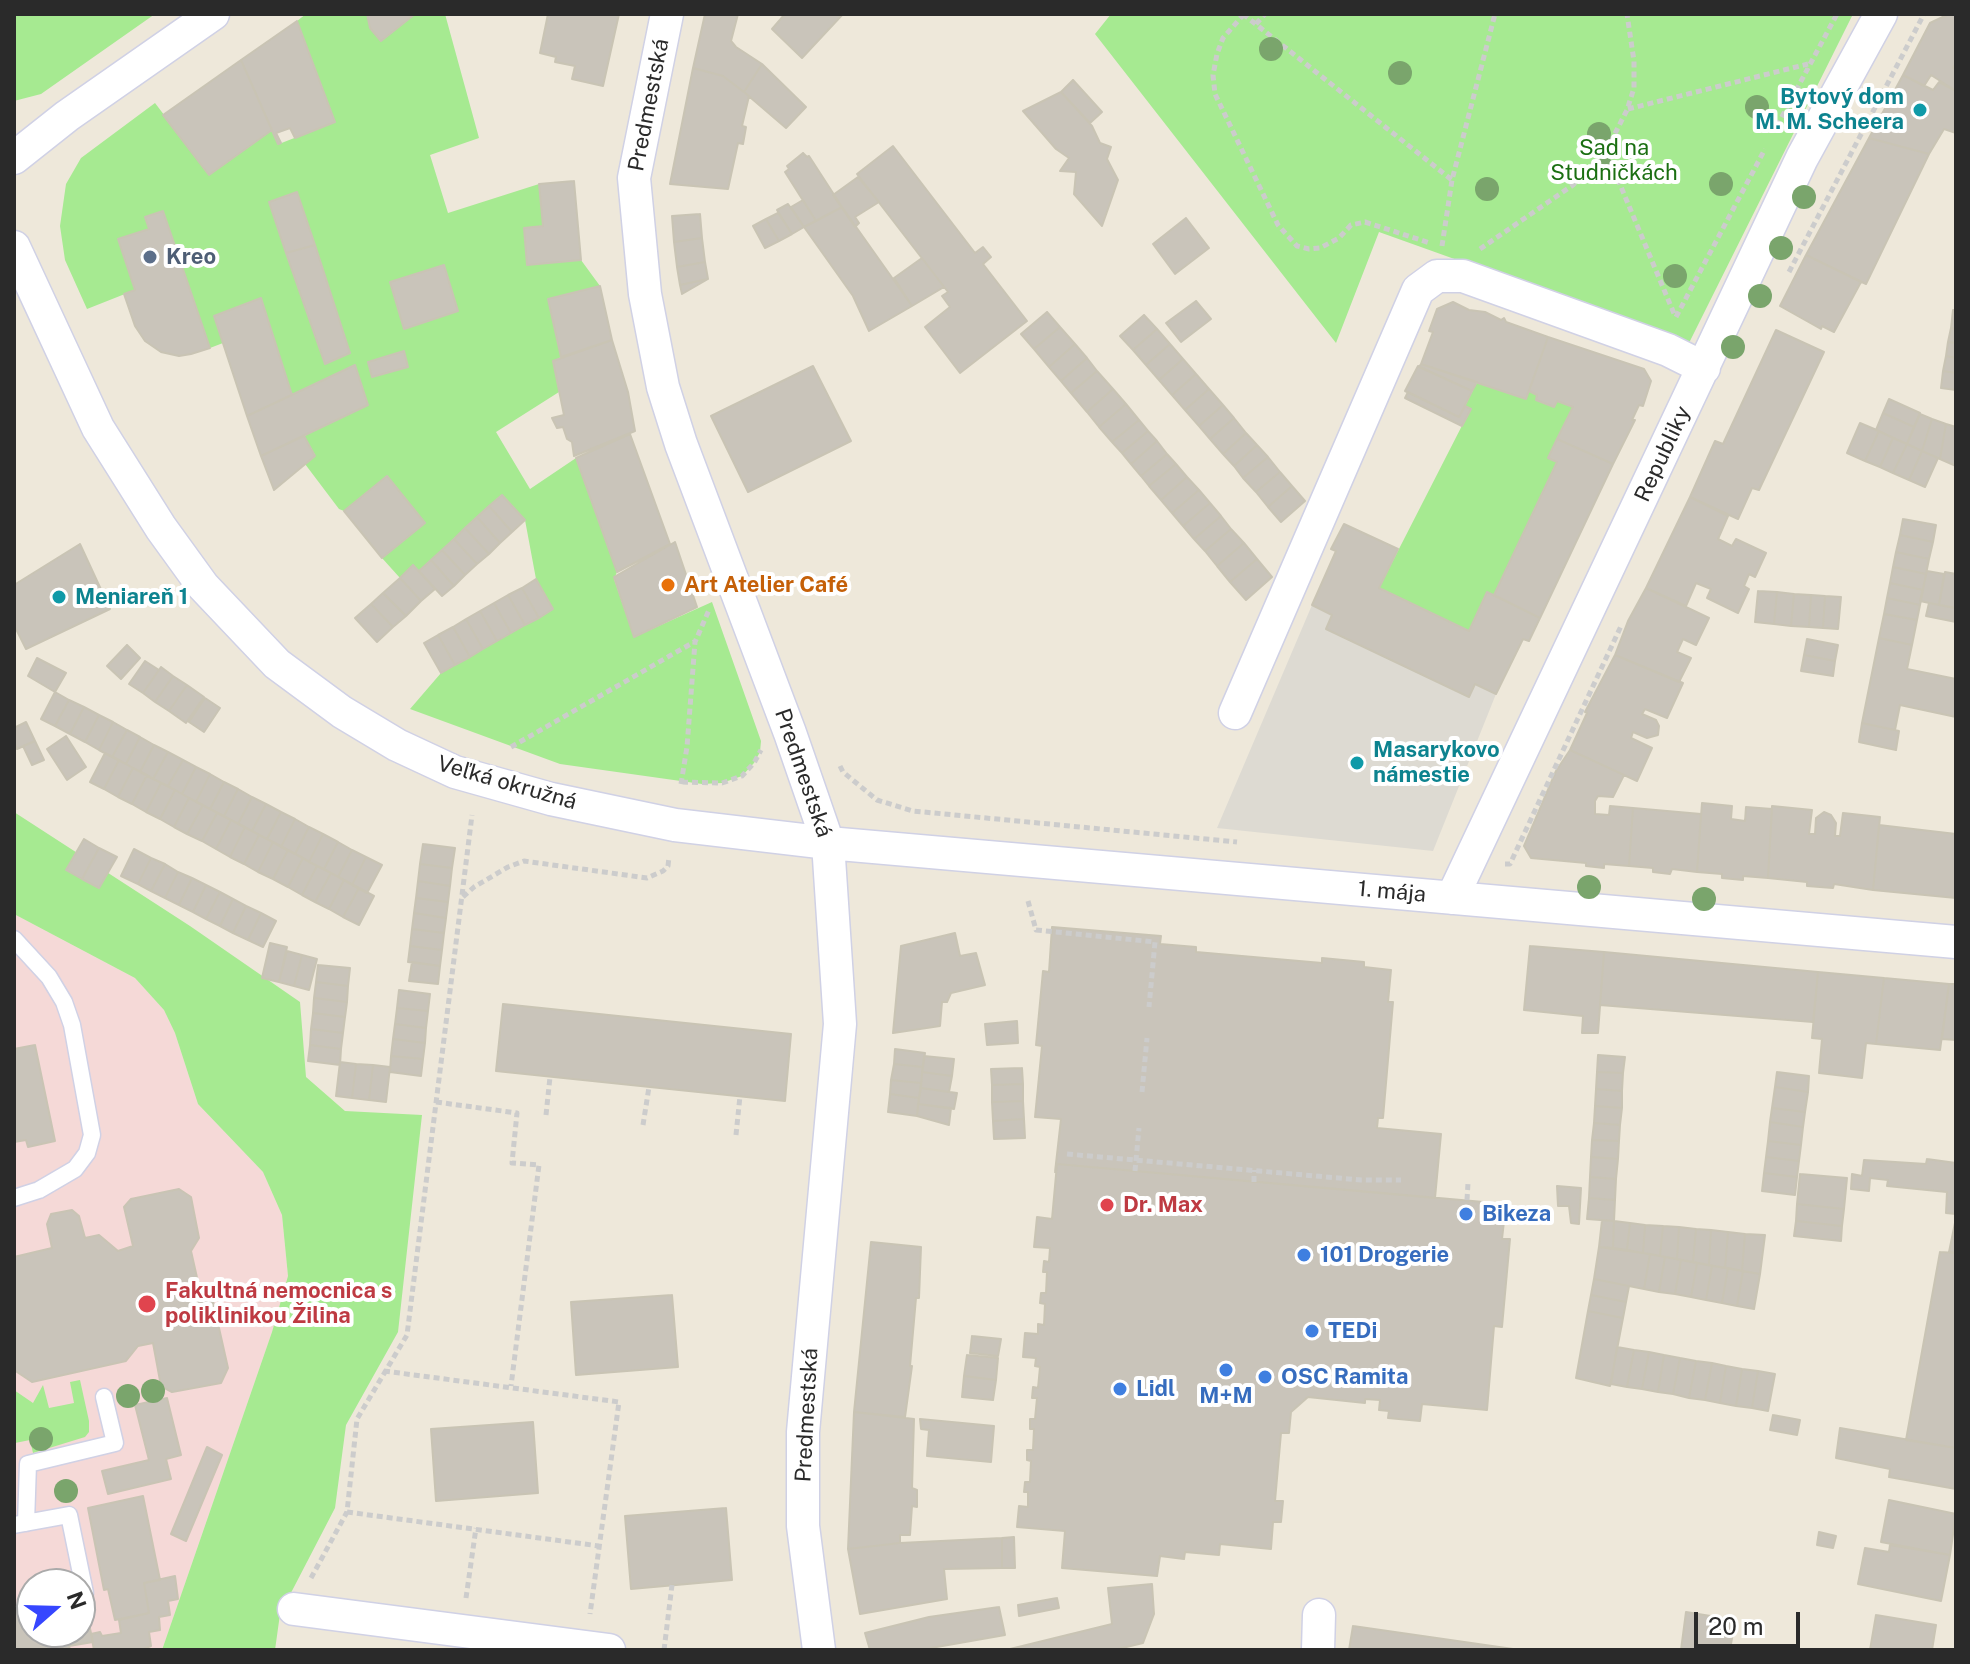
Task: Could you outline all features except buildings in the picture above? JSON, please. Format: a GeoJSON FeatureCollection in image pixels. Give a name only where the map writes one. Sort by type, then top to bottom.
{"type":"FeatureCollection","features":[{"type":"Feature","properties":{"kind":"street"},"geometry":{"type":"LineString","coordinates":[[14,158],[67,116],[213,14]]}},
{"type":"Feature","properties":{"kind":"street","name":"Predmestská"},"geometry":{"type":"LineString","coordinates":[[667,14],[634,178],[645,294],[663,387],[681,444],[828,843],[840,1024],[803,1432],[803,1526],[819,1650]]}},
{"type":"Feature","properties":{"kind":"street","name":"Republiky"},"geometry":{"type":"LineString","coordinates":[[1452,898],[1802,158],[1881,14]]}},
{"type":"Feature","properties":{"kind":"street","name":"Veľká okružná"},"geometry":{"type":"LineString","coordinates":[[14,247],[98,428],[161,528],[203,586],[277,664],[342,712],[397,745],[455,772],[551,799],[675,825],[828,843]]}},
{"type":"Feature","properties":{"kind":"street"},"geometry":{"type":"LineString","coordinates":[[1235,713],[1418,290],[1437,276],[1463,276],[1668,350],[1704,368]]}},
{"type":"Feature","properties":{"kind":"street","name":"1. mája"},"geometry":{"type":"LineString","coordinates":[[828,843],[1956,942]]}},
{"type":"Feature","properties":{"kind":"street"},"geometry":{"type":"LineString","coordinates":[[294,1609],[461,1630],[592,1641]]}},
{"type":"Feature","properties":{"kind":"street"},"geometry":{"type":"LineString","coordinates":[[1318,1650],[1319,1615]]}},
{"type":"Feature","properties":{"kind":"lane"},"geometry":{"type":"LineString","coordinates":[[14,939],[49,977],[64,1002],[72,1025],[92,1135],[87,1153],[75,1169],[39,1190],[14,1198]]}},
{"type":"Feature","properties":{"kind":"lane"},"geometry":{"type":"LineString","coordinates":[[80,1568],[69,1515],[20,1524],[28,1464],[115,1443],[104,1397]]}},
{"type":"Feature","properties":{"kind":"path"},"geometry":{"type":"LineString","coordinates":[[1452,180],[1243,14],[1223,38],[1213,75],[1215,94],[1278,225],[1297,246],[1320,248],[1339,238],[1351,225],[1365,222],[1456,251]]}},
{"type":"Feature","properties":{"kind":"path"},"geometry":{"type":"LineString","coordinates":[[1256,24],[1265,14]]}},
{"type":"Feature","properties":{"kind":"path"},"geometry":{"type":"LineString","coordinates":[[1442,247],[1452,180],[1495,14]]}},
{"type":"Feature","properties":{"kind":"path"},"geometry":{"type":"LineString","coordinates":[[1471,255],[1573,185],[1606,151],[1627,110],[1634,88],[1634,61],[1627,14]]}},
{"type":"Feature","properties":{"kind":"path"},"geometry":{"type":"LineString","coordinates":[[1773,134],[1837,14]]}},
{"type":"Feature","properties":{"kind":"path"},"geometry":{"type":"LineString","coordinates":[[1785,279],[1924,14]]}},
{"type":"Feature","properties":{"kind":"path"},"geometry":{"type":"LineString","coordinates":[[1627,110],[1810,64]]}},
{"type":"Feature","properties":{"kind":"path"},"geometry":{"type":"LineString","coordinates":[[1673,327],[1766,148]]}},
{"type":"Feature","properties":{"kind":"path"},"geometry":{"type":"LineString","coordinates":[[1606,151],[1676,317]]}},
{"type":"Feature","properties":{"kind":"path"},"geometry":{"type":"LineString","coordinates":[[712,602],[695,642],[681,785],[722,783],[742,776],[760,752],[761,741]]}},
{"type":"Feature","properties":{"kind":"path"},"geometry":{"type":"LineString","coordinates":[[1510,864],[1624,620]]}},
{"type":"Feature","properties":{"kind":"path"},"geometry":{"type":"LineString","coordinates":[[511,747],[695,642]]}},
{"type":"Feature","properties":{"kind":"path"},"geometry":{"type":"LineString","coordinates":[[837,760],[843,772],[877,800],[913,811],[1246,843]]}},
{"type":"Feature","properties":{"kind":"path"},"geometry":{"type":"LineString","coordinates":[[294,1609],[347,1512],[357,1419],[407,1335],[472,815]]}},
{"type":"Feature","properties":{"kind":"path"},"geometry":{"type":"LineString","coordinates":[[460,902],[474,887],[524,861],[647,878],[663,871],[669,859]]}},
{"type":"Feature","properties":{"kind":"path"},"geometry":{"type":"LineString","coordinates":[[1028,901],[1036,930],[1155,942],[1149,1007]]}},
{"type":"Feature","properties":{"kind":"path"},"geometry":{"type":"LineString","coordinates":[[1142,1092],[1147,1038]]}},
{"type":"Feature","properties":{"kind":"path"},"geometry":{"type":"LineString","coordinates":[[546,1115],[550,1077]]}},
{"type":"Feature","properties":{"kind":"path"},"geometry":{"type":"LineString","coordinates":[[643,1125],[649,1087]]}},
{"type":"Feature","properties":{"kind":"path"},"geometry":{"type":"LineString","coordinates":[[736,1135],[740,1096]]}},
{"type":"Feature","properties":{"kind":"path"},"geometry":{"type":"LineString","coordinates":[[436,1102],[517,1113],[512,1163],[539,1165],[511,1386]]}},
{"type":"Feature","properties":{"kind":"path"},"geometry":{"type":"LineString","coordinates":[[1135,1171],[1139,1128]]}},
{"type":"Feature","properties":{"kind":"path"},"geometry":{"type":"LineString","coordinates":[[1067,1154],[1361,1180],[1401,1180]]}},
{"type":"Feature","properties":{"kind":"path"},"geometry":{"type":"LineString","coordinates":[[1254,1170],[1254,1182]]}},
{"type":"Feature","properties":{"kind":"path"},"geometry":{"type":"LineString","coordinates":[[1467,1200],[1468,1183]]}},
{"type":"Feature","properties":{"kind":"path"},"geometry":{"type":"LineString","coordinates":[[384,1371],[619,1402],[599,1546],[592,1641]]}},
{"type":"Feature","properties":{"kind":"path"},"geometry":{"type":"LineString","coordinates":[[347,1512],[599,1546]]}},
{"type":"Feature","properties":{"kind":"path"},"geometry":{"type":"LineString","coordinates":[[461,1630],[476,1528]]}},
{"type":"Feature","properties":{"kind":"path"},"geometry":{"type":"LineString","coordinates":[[664,1650],[672,1585]]}},
{"type":"Feature","properties":{"kind":"shaded area","name":"Masarykovo námestie"},"geometry":{"type":"Polygon","coordinates":[[[1312,605],[1332,615],[1326,629],[1468,697],[1475,684],[1496,694],[1433,851],[1217,828],[1312,605]]]}},
{"type":"Feature","properties":{"kind":"shaded area","name":"Fakultná nemocnica s poliklinikou Žilina"},"geometry":{"type":"Polygon","coordinates":[[[14,914],[135,978],[164,1010],[175,1033],[198,1104],[263,1172],[282,1215],[288,1276],[272,1332],[162,1650],[14,1650],[14,914]]]}},
{"type":"Feature","properties":{"kind":"green space"},"geometry":{"type":"Polygon","coordinates":[[[14,14],[155,14],[41,94],[14,101],[14,14]]]}},
{"type":"Feature","properties":{"kind":"green space"},"geometry":{"type":"Polygon","coordinates":[[[306,14],[367,14],[370,28],[381,41],[415,14],[445,14],[479,138],[430,155],[448,213],[539,184],[543,226],[524,229],[527,265],[581,260],[600,286],[548,299],[561,357],[553,362],[559,392],[496,432],[530,489],[576,458],[617,572],[614,579],[634,637],[712,602],[761,741],[760,752],[742,776],[722,783],[702,784],[560,764],[410,709],[441,673],[553,609],[536,579],[525,520],[501,495],[419,571],[413,565],[400,578],[382,558],[425,523],[387,477],[344,511],[339,509],[305,464],[315,455],[304,436],[368,405],[355,365],[292,395],[261,298],[214,316],[223,343],[210,348],[162,211],[145,217],[149,229],[119,240],[135,290],[87,309],[65,260],[60,226],[66,184],[81,158],[155,103],[209,174],[272,130],[279,144],[335,122],[297,21],[306,14]],[[297,192],[269,202],[325,364],[350,353],[297,192]]]}},
{"type":"Feature","properties":{"kind":"green space","name":"Sad na Studničkách"},"geometry":{"type":"Polygon","coordinates":[[[1111,14],[1853,14],[1689,343],[1379,232],[1336,343],[1095,34],[1111,14]]]}},
{"type":"Feature","properties":{"kind":"green space"},"geometry":{"type":"Polygon","coordinates":[[[1477,382],[1526,399],[1529,391],[1537,395],[1536,400],[1554,407],[1557,401],[1573,407],[1549,458],[1557,462],[1494,595],[1487,592],[1469,631],[1379,588],[1470,410],[1465,406],[1477,382]]]}},
{"type":"Feature","properties":{"kind":"green space"},"geometry":{"type":"Polygon","coordinates":[[[14,812],[190,926],[300,1002],[306,1077],[345,1111],[422,1115],[398,1332],[346,1425],[335,1508],[280,1614],[275,1650],[162,1650],[272,1332],[288,1276],[282,1215],[263,1172],[198,1104],[175,1033],[164,1010],[135,978],[14,914],[14,812]]]}},
{"type":"Feature","properties":{"kind":"green space"},"geometry":{"type":"Polygon","coordinates":[[[80,1380],[89,1421],[89,1432],[85,1437],[33,1453],[30,1440],[15,1443],[14,1390],[33,1403],[43,1385],[49,1408],[74,1403],[70,1382],[80,1380]]]}},
{"type":"Feature","properties":{"kind":"place","name":"Bytový dom M. M. Scheera"},"geometry":{"type":"Point","coordinates":[1920,110]}},
{"type":"Feature","properties":{"kind":"place","name":"Kreo"},"geometry":{"type":"Point","coordinates":[150,257]}},
{"type":"Feature","properties":{"kind":"place","name":"Art Atelier Café"},"geometry":{"type":"Point","coordinates":[668,585]}},
{"type":"Feature","properties":{"kind":"place","name":"Meniareň 1"},"geometry":{"type":"Point","coordinates":[59,597]}},
{"type":"Feature","properties":{"kind":"place","name":"Masarykovo námestie"},"geometry":{"type":"Point","coordinates":[1357,763]}},
{"type":"Feature","properties":{"kind":"place","name":"Dr. Max"},"geometry":{"type":"Point","coordinates":[1107,1205]}},
{"type":"Feature","properties":{"kind":"place","name":"Bikeza"},"geometry":{"type":"Point","coordinates":[1466,1214]}},
{"type":"Feature","properties":{"kind":"place","name":"101 Drogerie"},"geometry":{"type":"Point","coordinates":[1304,1255]}},
{"type":"Feature","properties":{"kind":"place","name":"Fakultná nemocnica s poliklinikou Žilina"},"geometry":{"type":"Point","coordinates":[147,1304]}},
{"type":"Feature","properties":{"kind":"place","name":"TEDi"},"geometry":{"type":"Point","coordinates":[1312,1331]}},
{"type":"Feature","properties":{"kind":"place","name":"M+M"},"geometry":{"type":"Point","coordinates":[1226,1370]}},
{"type":"Feature","properties":{"kind":"place","name":"OSC Ramita"},"geometry":{"type":"Point","coordinates":[1265,1377]}},
{"type":"Feature","properties":{"kind":"place","name":"Lidl"},"geometry":{"type":"Point","coordinates":[1120,1389]}}]}
